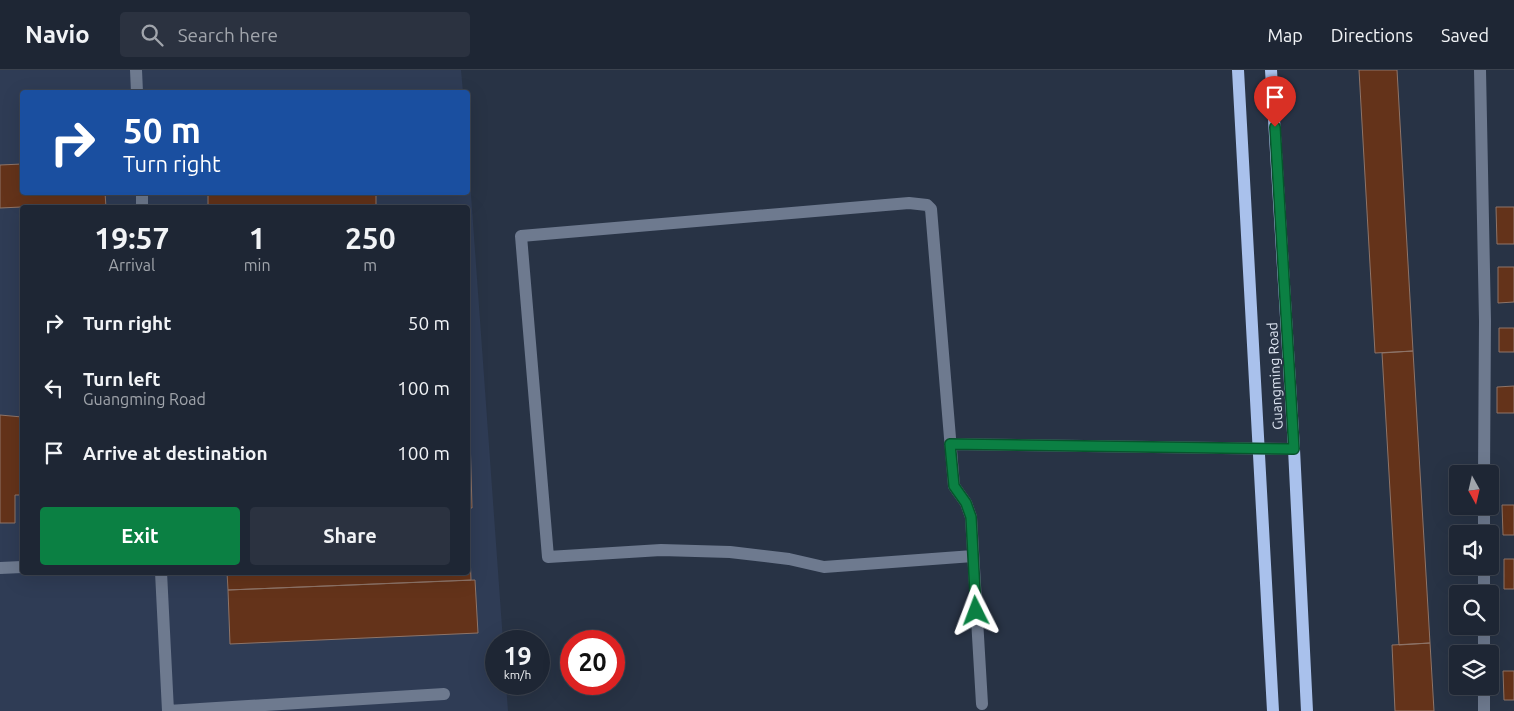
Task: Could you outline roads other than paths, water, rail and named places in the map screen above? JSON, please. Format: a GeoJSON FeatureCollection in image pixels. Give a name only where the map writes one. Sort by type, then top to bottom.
{"type":"FeatureCollection","features":[{"type":"Feature","properties":{"kind":"main road","name":"Guangming Road"},"geometry":{"type":"LineString","coordinates":[[1238,70],[1273,711]]}},
{"type":"Feature","properties":{"kind":"main road","name":"Guangming Road"},"geometry":{"type":"LineString","coordinates":[[1271,70],[1294,449],[1307,711]]}},
{"type":"Feature","properties":{"kind":"street"},"geometry":{"type":"LineString","coordinates":[[136,70],[137,90]]}},
{"type":"Feature","properties":{"kind":"street"},"geometry":{"type":"LineString","coordinates":[[1480,70],[1485,322],[1484,465]]}},
{"type":"Feature","properties":{"kind":"street"},"geometry":{"type":"LineString","coordinates":[[973,556],[824,566],[789,559],[730,552],[661,550],[548,557],[521,236],[908,203],[927,206],[931,209],[954,486],[966,503],[971,517],[982,704]]}},
{"type":"Feature","properties":{"kind":"street"},"geometry":{"type":"LineString","coordinates":[[950,444],[1258,450],[1294,449]]}},
{"type":"Feature","properties":{"kind":"street"},"geometry":{"type":"LineString","coordinates":[[0,568],[20,567]]}},
{"type":"Feature","properties":{"kind":"street"},"geometry":{"type":"LineString","coordinates":[[161,575],[168,711],[444,694]]}},
{"type":"Feature","properties":{"kind":"street"},"geometry":{"type":"LineString","coordinates":[[1484,695],[1484,711]]}}]}
